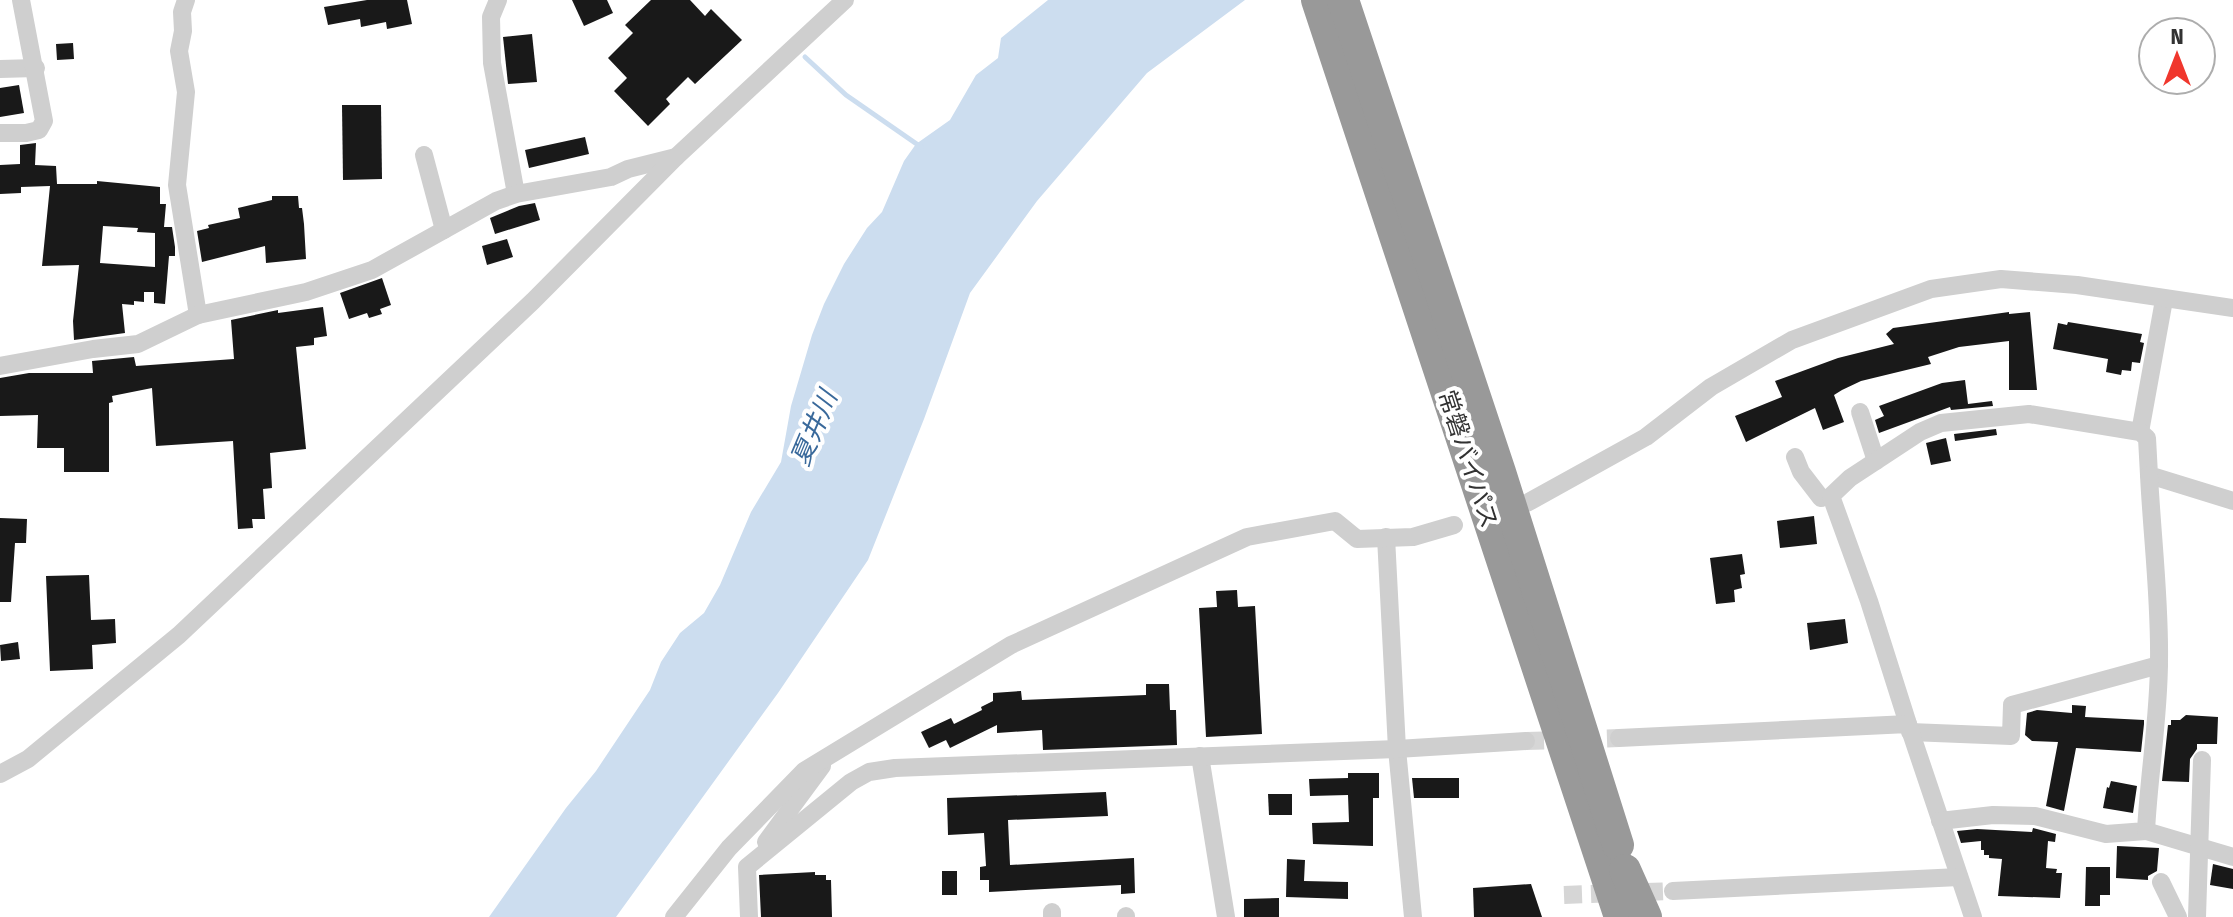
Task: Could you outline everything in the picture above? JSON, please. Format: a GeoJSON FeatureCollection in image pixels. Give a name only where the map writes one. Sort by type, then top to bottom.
{"type":"FeatureCollection","features":[{"type":"Feature","properties":{"kind":"highway","name":"常磐バイパス"},"geometry":{"type":"LineString","coordinates":[[1317,0],[1488,477],[1639,917]]}},
{"type":"Feature","properties":{"kind":"highway","name":"常磐バイパス"},"geometry":{"type":"LineString","coordinates":[[1343,0],[1488,477],[1560,743],[1620,917]]}},
{"type":"Feature","properties":{"kind":"highway"},"geometry":{"type":"LineString","coordinates":[[1560,743],[1569,805],[1604,917]]}},
{"type":"Feature","properties":{"kind":"highway"},"geometry":{"type":"LineString","coordinates":[[1625,870],[1646,917]]}},
{"type":"Feature","properties":{"kind":"street"},"geometry":{"type":"LineString","coordinates":[[0,133],[39,130],[44,121],[21,0]]}},
{"type":"Feature","properties":{"kind":"street"},"geometry":{"type":"LineString","coordinates":[[186,0],[179,51],[186,92],[177,185],[198,315]]}},
{"type":"Feature","properties":{"kind":"street"},"geometry":{"type":"LineString","coordinates":[[498,0],[491,17],[492,63],[516,194]]}},
{"type":"Feature","properties":{"kind":"street"},"geometry":{"type":"LineString","coordinates":[[0,774],[28,759],[179,635],[533,301],[676,157],[845,0]]}},
{"type":"Feature","properties":{"kind":"street"},"geometry":{"type":"LineString","coordinates":[[0,69],[36,68]]}},
{"type":"Feature","properties":{"kind":"street"},"geometry":{"type":"LineString","coordinates":[[424,155],[444,230]]}},
{"type":"Feature","properties":{"kind":"street"},"geometry":{"type":"LineString","coordinates":[[0,366],[138,344],[198,315],[306,292],[372,270],[496,201],[516,194],[611,177],[628,169],[676,157]]}},
{"type":"Feature","properties":{"kind":"street"},"geometry":{"type":"LineString","coordinates":[[1527,503],[1646,437],[1711,387],[1792,340],[1931,289],[2001,279],[2077,285],[2233,308]]}},
{"type":"Feature","properties":{"kind":"street"},"geometry":{"type":"LineString","coordinates":[[2140,432],[2164,300]]}},
{"type":"Feature","properties":{"kind":"street"},"geometry":{"type":"LineString","coordinates":[[1860,412],[1876,461]]}},
{"type":"Feature","properties":{"kind":"street"},"geometry":{"type":"LineString","coordinates":[[1973,917],[1869,601],[1831,496],[1850,478],[1920,432],[1941,423],[2029,414],[2140,432],[2147,438],[2159,665],[2146,831]]}},
{"type":"Feature","properties":{"kind":"street"},"geometry":{"type":"LineString","coordinates":[[1795,457],[1801,472],[1821,498]]}},
{"type":"Feature","properties":{"kind":"street"},"geometry":{"type":"LineString","coordinates":[[2149,475],[2233,501]]}},
{"type":"Feature","properties":{"kind":"street"},"geometry":{"type":"LineString","coordinates":[[674,917],[729,848],[804,771],[1011,645],[1247,537],[1335,521],[1357,539],[1413,537],[1454,525]]}},
{"type":"Feature","properties":{"kind":"street"},"geometry":{"type":"LineString","coordinates":[[1386,537],[1397,749],[1413,917]]}},
{"type":"Feature","properties":{"kind":"street"},"geometry":{"type":"LineString","coordinates":[[1619,738],[1909,728],[2011,736],[2012,705],[2159,665]]}},
{"type":"Feature","properties":{"kind":"street"},"geometry":{"type":"LineString","coordinates":[[712,869],[752,863],[832,796],[869,772],[895,768],[1397,749],[1526,741]]}},
{"type":"Feature","properties":{"kind":"street"},"geometry":{"type":"LineString","coordinates":[[749,917],[752,863],[830,755]]}},
{"type":"Feature","properties":{"kind":"street"},"geometry":{"type":"LineString","coordinates":[[1200,756],[1226,917]]}},
{"type":"Feature","properties":{"kind":"street"},"geometry":{"type":"LineString","coordinates":[[2197,917],[2202,760]]}},
{"type":"Feature","properties":{"kind":"street"},"geometry":{"type":"LineString","coordinates":[[1940,821],[1993,815],[2035,816],[2106,834],[2146,831],[2233,857]]}},
{"type":"Feature","properties":{"kind":"street"},"geometry":{"type":"LineString","coordinates":[[1673,891],[1959,877]]}},
{"type":"Feature","properties":{"kind":"street"},"geometry":{"type":"LineString","coordinates":[[2161,882],[2178,917]]}},
{"type":"Feature","properties":{"kind":"water","name":"夏井川"},"geometry":{"type":"Polygon","coordinates":[[[1048,0],[1245,0],[1147,73],[1037,201],[970,293],[868,560],[778,693],[616,917],[489,917],[596,771],[650,690],[661,662],[680,633],[704,613],[720,585],[751,512],[781,462],[791,406],[824,304],[844,264],[867,228],[882,212],[904,161],[916,144],[950,120],[976,75],[998,58],[1001,38],[1048,0]]]}},
{"type":"Feature","properties":{"kind":"building"},"geometry":{"type":"Polygon","coordinates":[[[367,0],[407,0],[412,24],[387,29],[386,22],[361,27],[360,19],[328,25],[324,7],[367,0]]]}},
{"type":"Feature","properties":{"kind":"building"},"geometry":{"type":"Polygon","coordinates":[[[572,0],[607,0],[613,13],[584,26],[572,0]]]}},
{"type":"Feature","properties":{"kind":"building"},"geometry":{"type":"Polygon","coordinates":[[[651,0],[690,0],[705,16],[711,9],[742,40],[695,84],[688,77],[666,99],[670,104],[648,126],[614,91],[627,78],[608,58],[633,33],[625,25],[651,0]]]}},
{"type":"Feature","properties":{"kind":"building"},"geometry":{"type":"Polygon","coordinates":[[[532,34],[537,82],[508,84],[503,37],[532,34]]]}},
{"type":"Feature","properties":{"kind":"building"},"geometry":{"type":"Polygon","coordinates":[[[73,43],[74,59],[57,60],[56,44],[73,43]]]}},
{"type":"Feature","properties":{"kind":"building"},"geometry":{"type":"Polygon","coordinates":[[[19,85],[24,113],[0,117],[0,88],[19,85]]]}},
{"type":"Feature","properties":{"kind":"building"},"geometry":{"type":"Polygon","coordinates":[[[342,105],[381,105],[382,179],[343,180],[342,105]]]}},
{"type":"Feature","properties":{"kind":"building"},"geometry":{"type":"Polygon","coordinates":[[[585,137],[589,154],[529,168],[525,150],[585,137]]]}},
{"type":"Feature","properties":{"kind":"building"},"geometry":{"type":"Polygon","coordinates":[[[36,143],[35,165],[56,166],[57,184],[97,184],[97,181],[160,187],[160,204],[166,204],[164,227],[172,227],[175,247],[175,256],[169,256],[165,304],[154,303],[154,292],[144,292],[144,302],[122,304],[125,333],[74,340],[79,265],[42,266],[50,186],[21,187],[21,193],[0,194],[0,165],[20,164],[20,145],[36,143]],[[103,226],[100,263],[155,267],[155,233],[137,232],[138,228],[103,226]]]}},
{"type":"Feature","properties":{"kind":"building"},"geometry":{"type":"Polygon","coordinates":[[[272,196],[298,196],[299,208],[302,208],[306,259],[266,263],[265,246],[202,262],[197,231],[209,228],[208,225],[240,218],[238,208],[272,200],[272,196]]]}},
{"type":"Feature","properties":{"kind":"building"},"geometry":{"type":"Polygon","coordinates":[[[535,203],[540,220],[495,234],[490,218],[535,203]]]}},
{"type":"Feature","properties":{"kind":"building"},"geometry":{"type":"Polygon","coordinates":[[[507,239],[513,257],[487,265],[482,246],[507,239]]]}},
{"type":"Feature","properties":{"kind":"building"},"geometry":{"type":"Polygon","coordinates":[[[382,278],[391,305],[380,309],[382,314],[369,318],[367,313],[349,319],[340,293],[382,278]]]}},
{"type":"Feature","properties":{"kind":"building"},"geometry":{"type":"Polygon","coordinates":[[[323,307],[327,336],[314,338],[314,345],[296,347],[306,449],[270,453],[272,488],[263,489],[265,519],[252,519],[253,528],[238,529],[233,441],[156,446],[152,388],[112,396],[113,402],[109,403],[109,472],[64,472],[64,448],[37,448],[38,415],[0,416],[0,378],[29,373],[93,373],[92,361],[134,357],[136,366],[234,359],[231,320],[278,310],[278,313],[323,307]]]}},
{"type":"Feature","properties":{"kind":"building"},"geometry":{"type":"Polygon","coordinates":[[[2009,312],[2030,312],[2037,390],[2009,390],[2009,341],[1959,347],[1928,357],[1931,364],[1861,381],[1834,395],[1844,422],[1823,430],[1815,408],[1746,442],[1735,416],[1782,397],[1775,381],[1838,358],[1894,344],[1886,334],[1893,328],[2009,312]]]}},
{"type":"Feature","properties":{"kind":"building"},"geometry":{"type":"Polygon","coordinates":[[[2068,322],[2142,334],[2140,342],[2144,343],[2140,363],[2132,362],[2131,371],[2122,370],[2121,375],[2106,372],[2108,359],[2053,349],[2058,323],[2067,325],[2068,322]]]}},
{"type":"Feature","properties":{"kind":"building"},"geometry":{"type":"Polygon","coordinates":[[[1965,380],[1968,404],[1992,401],[1993,406],[1951,410],[1950,407],[1879,433],[1875,420],[1884,416],[1879,406],[1942,383],[1965,380]]]}},
{"type":"Feature","properties":{"kind":"building"},"geometry":{"type":"Polygon","coordinates":[[[1996,429],[1997,435],[1955,441],[1954,434],[1996,429]]]}},
{"type":"Feature","properties":{"kind":"building"},"geometry":{"type":"Polygon","coordinates":[[[1946,438],[1951,461],[1931,465],[1926,443],[1946,438]]]}},
{"type":"Feature","properties":{"kind":"building"},"geometry":{"type":"Polygon","coordinates":[[[1814,516],[1817,544],[1780,548],[1777,521],[1814,516]]]}},
{"type":"Feature","properties":{"kind":"building"},"geometry":{"type":"Polygon","coordinates":[[[0,518],[27,519],[26,543],[15,543],[11,602],[0,602],[0,518]]]}},
{"type":"Feature","properties":{"kind":"building"},"geometry":{"type":"Polygon","coordinates":[[[1742,554],[1745,574],[1740,575],[1742,588],[1734,590],[1735,602],[1716,604],[1710,558],[1742,554]]]}},
{"type":"Feature","properties":{"kind":"building"},"geometry":{"type":"Polygon","coordinates":[[[89,575],[91,620],[115,619],[116,643],[92,645],[93,669],[50,671],[46,576],[89,575]]]}},
{"type":"Feature","properties":{"kind":"building"},"geometry":{"type":"Polygon","coordinates":[[[1237,590],[1238,607],[1255,606],[1262,734],[1206,737],[1199,608],[1217,607],[1216,591],[1237,590]]]}},
{"type":"Feature","properties":{"kind":"building"},"geometry":{"type":"Polygon","coordinates":[[[1845,619],[1848,643],[1810,650],[1807,623],[1845,619]]]}},
{"type":"Feature","properties":{"kind":"building"},"geometry":{"type":"Polygon","coordinates":[[[18,642],[20,659],[1,661],[0,645],[18,642]]]}},
{"type":"Feature","properties":{"kind":"building"},"geometry":{"type":"Polygon","coordinates":[[[1146,684],[1169,684],[1170,710],[1176,710],[1177,745],[1043,750],[1042,730],[997,733],[997,725],[950,748],[946,740],[929,748],[921,732],[951,718],[954,724],[982,710],[981,707],[993,701],[993,693],[1021,691],[1022,700],[1146,695],[1146,684]]]}},
{"type":"Feature","properties":{"kind":"building"},"geometry":{"type":"Polygon","coordinates":[[[2072,705],[2086,706],[2085,717],[2144,720],[2144,724],[2141,752],[2076,748],[2064,811],[2046,806],[2058,742],[2032,741],[2025,735],[2027,713],[2037,710],[2072,713],[2072,705]]]}},
{"type":"Feature","properties":{"kind":"building"},"geometry":{"type":"Polygon","coordinates":[[[2186,715],[2218,717],[2217,744],[2197,744],[2190,759],[2189,782],[2162,781],[2168,725],[2171,725],[2171,720],[2180,720],[2186,715]]]}},
{"type":"Feature","properties":{"kind":"building"},"geometry":{"type":"Polygon","coordinates":[[[1348,773],[1379,773],[1379,798],[1373,798],[1373,846],[1313,844],[1312,823],[1349,822],[1348,795],[1310,796],[1309,779],[1348,778],[1348,773]]]}},
{"type":"Feature","properties":{"kind":"building"},"geometry":{"type":"Polygon","coordinates":[[[1412,778],[1459,778],[1459,798],[1414,798],[1412,778]]]}},
{"type":"Feature","properties":{"kind":"building"},"geometry":{"type":"Polygon","coordinates":[[[2111,781],[2137,786],[2133,813],[2103,808],[2111,781]]]}},
{"type":"Feature","properties":{"kind":"building"},"geometry":{"type":"Polygon","coordinates":[[[1106,792],[1108,816],[1008,820],[1010,865],[1134,858],[1135,893],[1121,894],[1121,885],[989,892],[989,880],[980,880],[980,867],[986,866],[984,833],[948,835],[947,798],[1106,792]]]}},
{"type":"Feature","properties":{"kind":"building"},"geometry":{"type":"Polygon","coordinates":[[[1268,794],[1292,794],[1292,815],[1269,815],[1268,794]]]}},
{"type":"Feature","properties":{"kind":"building"},"geometry":{"type":"Polygon","coordinates":[[[2033,828],[2056,834],[2055,842],[2048,841],[2046,868],[2062,873],[2060,898],[1998,896],[2002,859],[1984,855],[1981,841],[1961,843],[1957,831],[2032,832],[2033,828]]]}},
{"type":"Feature","properties":{"kind":"building"},"geometry":{"type":"Polygon","coordinates":[[[2117,846],[2159,848],[2157,871],[2148,876],[2148,880],[2116,878],[2117,846]]]}},
{"type":"Feature","properties":{"kind":"building"},"geometry":{"type":"Polygon","coordinates":[[[1287,859],[1305,860],[1304,881],[1348,882],[1348,899],[1286,897],[1287,859]]]}},
{"type":"Feature","properties":{"kind":"building"},"geometry":{"type":"Polygon","coordinates":[[[2213,864],[2233,869],[2233,889],[2210,885],[2213,864]]]}},
{"type":"Feature","properties":{"kind":"building"},"geometry":{"type":"Polygon","coordinates":[[[2086,867],[2110,867],[2110,895],[2100,895],[2100,906],[2085,906],[2086,867]]]}},
{"type":"Feature","properties":{"kind":"building"},"geometry":{"type":"Polygon","coordinates":[[[942,871],[957,871],[957,895],[942,895],[942,871]]]}},
{"type":"Feature","properties":{"kind":"building"},"geometry":{"type":"Polygon","coordinates":[[[815,872],[815,875],[826,875],[826,880],[831,880],[832,917],[761,917],[759,875],[815,872]]]}},
{"type":"Feature","properties":{"kind":"building"},"geometry":{"type":"Polygon","coordinates":[[[1531,884],[1542,917],[1474,917],[1473,888],[1531,884]]]}},
{"type":"Feature","properties":{"kind":"building"},"geometry":{"type":"Polygon","coordinates":[[[1279,898],[1279,917],[1244,917],[1244,899],[1279,898]]]}},
{"type":"Feature","properties":{"kind":"waterway"},"geometry":{"type":"LineString","coordinates":[[805,57],[846,95],[921,147]]}},
{"type":"Feature","properties":{"kind":"tunnel"},"geometry":{"type":"LineString","coordinates":[[1526,741],[1619,738]]}},
{"type":"Feature","properties":{"kind":"tunnel"},"geometry":{"type":"LineString","coordinates":[[1564,895],[1673,891]]}}]}
